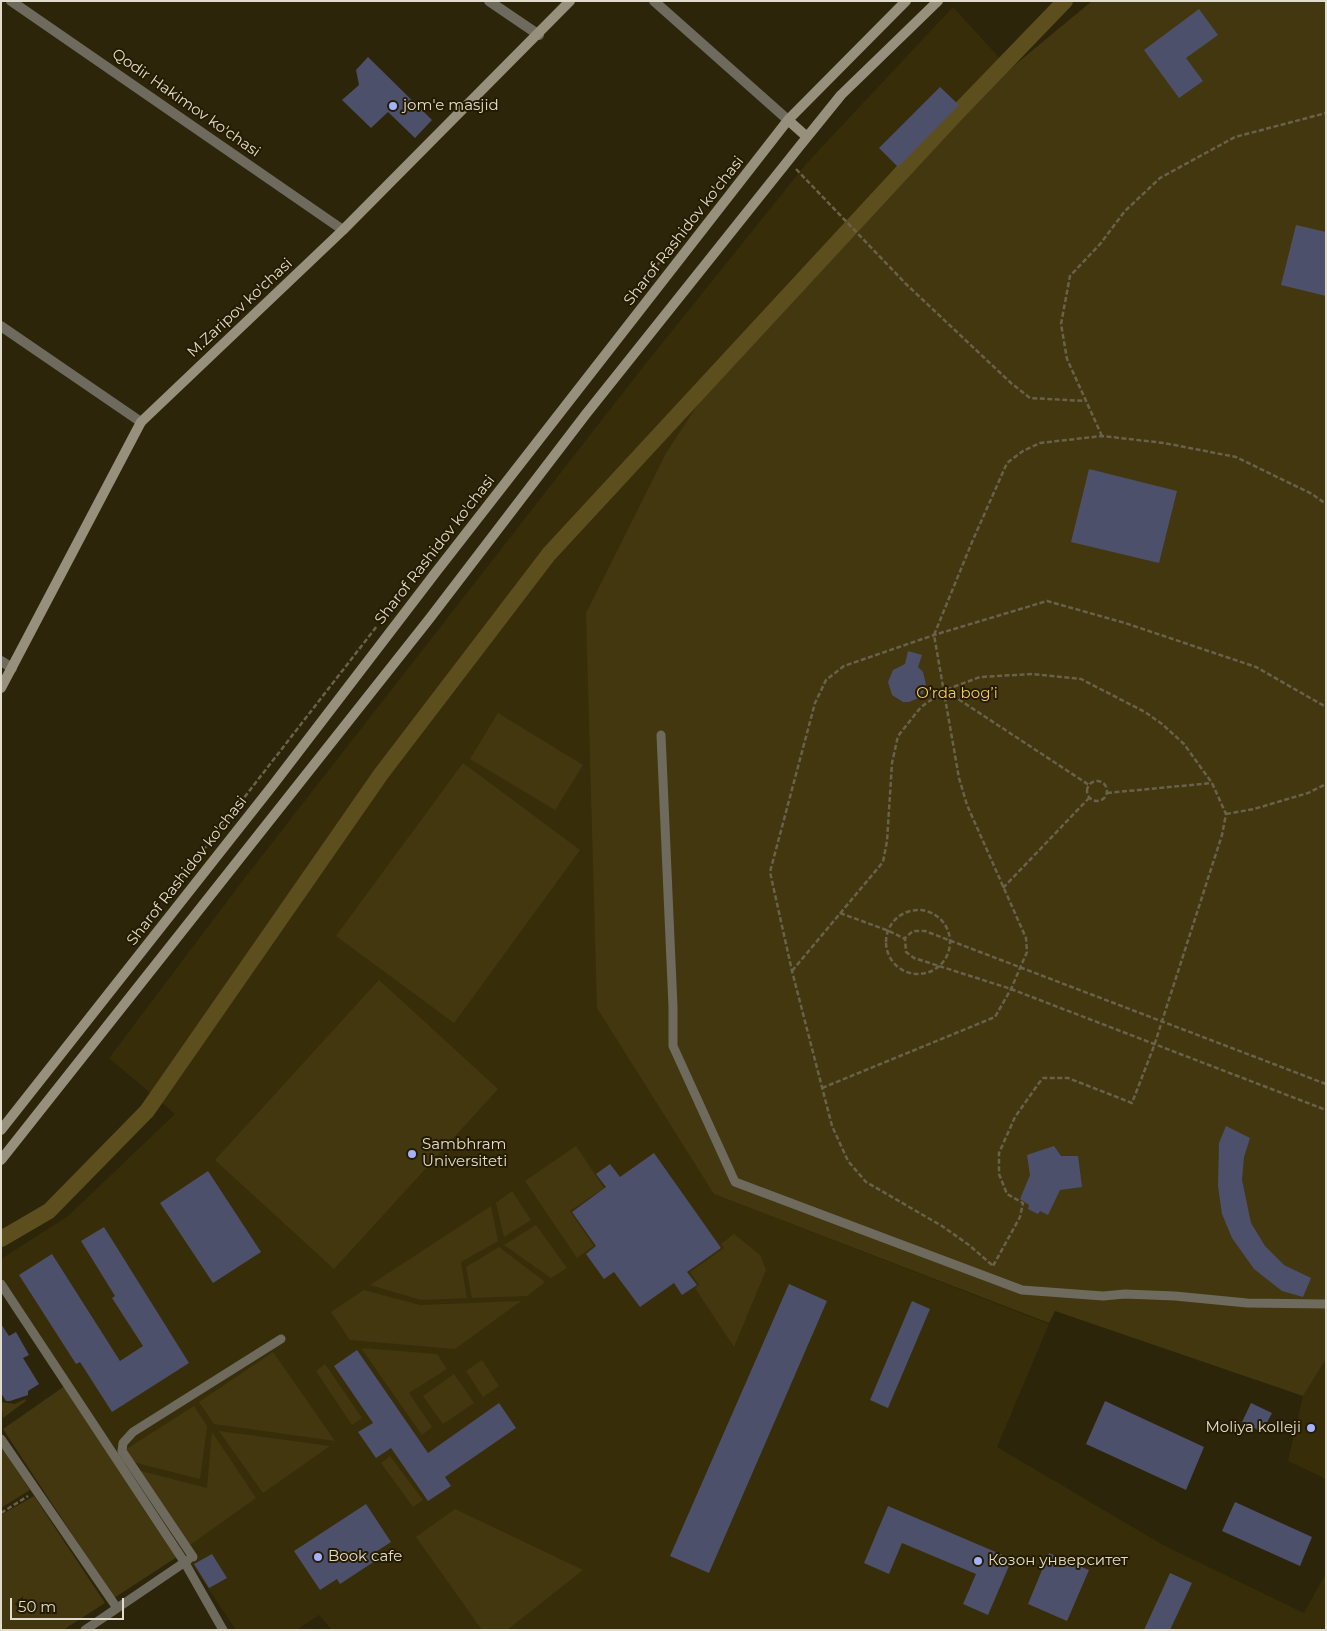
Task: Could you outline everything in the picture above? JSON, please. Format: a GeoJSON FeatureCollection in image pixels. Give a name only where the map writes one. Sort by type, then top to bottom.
{"type":"FeatureCollection","features":[{"type":"Feature","properties":{"kind":"street","name":"Qodir Hakimov ko'chasi"},"geometry":{"type":"LineString","coordinates":[[12,1],[343,230]]}},
{"type":"Feature","properties":{"kind":"street"},"geometry":{"type":"LineString","coordinates":[[489,1],[539,35]]}},
{"type":"Feature","properties":{"kind":"street","name":"M.Zaripov ko'chasi"},"geometry":{"type":"LineString","coordinates":[[1,688],[141,422],[343,230],[539,35],[570,1]]}},
{"type":"Feature","properties":{"kind":"street"},"geometry":{"type":"LineString","coordinates":[[654,1],[807,137]]}},
{"type":"Feature","properties":{"kind":"street","name":"Sharof Rashidov ko'chasi"},"geometry":{"type":"LineString","coordinates":[[1,1130],[261,800],[788,120],[906,1]]}},
{"type":"Feature","properties":{"kind":"street"},"geometry":{"type":"LineString","coordinates":[[1,1160],[424,625],[586,414],[807,137],[841,95],[938,1]]}},
{"type":"Feature","properties":{"kind":"street"},"geometry":{"type":"LineString","coordinates":[[1,326],[141,422]]}},
{"type":"Feature","properties":{"kind":"street"},"geometry":{"type":"LineString","coordinates":[[1,661],[12,668]]}},
{"type":"Feature","properties":{"kind":"lane"},"geometry":{"type":"LineString","coordinates":[[661,735],[673,1007],[673,1046],[735,1182],[1022,1290],[1103,1296],[1126,1294],[1175,1296],[1247,1304],[1326,1304]]}},
{"type":"Feature","properties":{"kind":"lane"},"geometry":{"type":"LineString","coordinates":[[1,1284],[188,1560]]}},
{"type":"Feature","properties":{"kind":"lane"},"geometry":{"type":"LineString","coordinates":[[223,1630],[188,1560],[122,1451],[123,1443],[134,1432],[281,1339]]}},
{"type":"Feature","properties":{"kind":"lane"},"geometry":{"type":"LineString","coordinates":[[1,1439],[117,1608]]}},
{"type":"Feature","properties":{"kind":"lane"},"geometry":{"type":"LineString","coordinates":[[85,1630],[188,1560]]}},
{"type":"Feature","properties":{"kind":"path"},"geometry":{"type":"LineString","coordinates":[[1102,436],[1067,359],[1061,324],[1070,276],[1101,243],[1125,211],[1160,178],[1235,137],[1326,113]]}},
{"type":"Feature","properties":{"kind":"path"},"geometry":{"type":"LineString","coordinates":[[788,161],[906,284],[1011,383],[1030,398],[1085,401]]}},
{"type":"Feature","properties":{"kind":"path"},"geometry":{"type":"LineString","coordinates":[[822,1088],[995,1017],[1022,967],[1027,952],[1026,938],[967,805],[959,778],[934,634],[1007,463],[1023,451],[1040,444],[1102,436],[1164,443],[1236,457],[1312,494],[1326,504]]}},
{"type":"Feature","properties":{"kind":"path"},"geometry":{"type":"LineString","coordinates":[[999,1272],[969,1245],[942,1226],[866,1182],[848,1161],[832,1126],[792,971],[770,872],[815,703],[826,680],[844,666],[934,634],[1047,601],[1124,623],[1256,666],[1326,707]]}},
{"type":"Feature","properties":{"kind":"path"},"geometry":{"type":"LineString","coordinates":[[792,971],[883,862],[887,841],[892,763],[898,736],[921,707],[945,690],[980,677],[1033,674],[1081,679],[1137,708],[1162,724],[1184,744],[1212,782],[1226,814],[1222,835],[1154,1046],[1132,1103],[1068,1078],[1043,1078],[1038,1083],[1015,1117],[999,1153],[998,1174],[1007,1194],[1023,1203],[1020,1217],[993,1266]]}},
{"type":"Feature","properties":{"kind":"path"},"geometry":{"type":"LineString","coordinates":[[945,690],[1089,785]]}},
{"type":"Feature","properties":{"kind":"path"},"geometry":{"type":"LineString","coordinates":[[1107,793],[1107,789],[1097,780],[1089,785],[1087,794],[1089,798],[1097,802],[1102,800],[1107,793],[1212,782]]}},
{"type":"Feature","properties":{"kind":"path"},"geometry":{"type":"LineString","coordinates":[[1226,814],[1308,793],[1326,784]]}},
{"type":"Feature","properties":{"kind":"path"},"geometry":{"type":"LineString","coordinates":[[1003,888],[1089,798]]}},
{"type":"Feature","properties":{"kind":"path"},"geometry":{"type":"LineString","coordinates":[[916,910],[938,916],[945,925],[950,942],[948,956],[942,965],[924,974],[903,971],[889,956],[886,946],[889,931],[897,918],[906,913],[916,910]]}},
{"type":"Feature","properties":{"kind":"path"},"geometry":{"type":"LineString","coordinates":[[840,913],[905,939]]}},
{"type":"Feature","properties":{"kind":"path"},"geometry":{"type":"LineString","coordinates":[[1326,1084],[1022,967],[919,930],[909,934],[905,939],[904,947],[910,955],[1011,988],[1154,1046],[1326,1110]]}},
{"type":"Feature","properties":{"kind":"path"},"geometry":{"type":"LineString","coordinates":[[1,1513],[36,1492]]}},
{"type":"Feature","properties":{"kind":"shaded area","name":"Sambhram Universiteti"},"geometry":{"type":"Polygon","coordinates":[[[953,7],[1005,64],[981,93],[702,398],[715,1194],[1049,1324],[997,1447],[1163,1545],[1304,1613],[1326,1573],[1326,1630],[332,1630],[319,1615],[297,1630],[236,1630],[1,1279],[1,1259],[68,1216],[175,1114],[109,1058],[247,875],[643,367],[806,164],[953,7]]]}},
{"type":"Feature","properties":{"kind":"shaded area","name":"Moliya kolleji"},"geometry":{"type":"Polygon","coordinates":[[[1326,1359],[1326,1479],[1288,1461],[1303,1396],[1326,1359]]]}},
{"type":"Feature","properties":{"kind":"green space","name":"O’rda bog’i"},"geometry":{"type":"Polygon","coordinates":[[[1092,1],[1326,1],[1326,1359],[1303,1396],[1055,1311],[1049,1323],[714,1194],[597,1008],[586,613],[665,455],[702,398],[981,93],[1092,1]]]}},
{"type":"Feature","properties":{"kind":"green space"},"geometry":{"type":"Polygon","coordinates":[[[498,713],[583,765],[555,810],[470,759],[498,713]]]}},
{"type":"Feature","properties":{"kind":"green space"},"geometry":{"type":"Polygon","coordinates":[[[463,763],[580,850],[454,1023],[336,936],[463,763]]]}},
{"type":"Feature","properties":{"kind":"green space"},"geometry":{"type":"Polygon","coordinates":[[[379,980],[498,1089],[334,1269],[215,1160],[379,980]]]}},
{"type":"Feature","properties":{"kind":"green space"},"geometry":{"type":"Polygon","coordinates":[[[576,1146],[604,1188],[570,1211],[594,1246],[577,1258],[525,1181],[576,1146]]]}},
{"type":"Feature","properties":{"kind":"green space"},"geometry":{"type":"Polygon","coordinates":[[[512,1191],[531,1220],[504,1237],[496,1203],[512,1191]]]}},
{"type":"Feature","properties":{"kind":"green space"},"geometry":{"type":"Polygon","coordinates":[[[491,1206],[498,1241],[461,1262],[467,1298],[421,1300],[370,1285],[491,1206]]]}},
{"type":"Feature","properties":{"kind":"green space"},"geometry":{"type":"Polygon","coordinates":[[[536,1225],[567,1268],[551,1278],[504,1245],[536,1225]]]}},
{"type":"Feature","properties":{"kind":"green space"},"geometry":{"type":"Polygon","coordinates":[[[734,1234],[760,1255],[766,1270],[734,1347],[695,1288],[699,1285],[690,1272],[724,1248],[721,1244],[734,1234]]]}},
{"type":"Feature","properties":{"kind":"green space"},"geometry":{"type":"Polygon","coordinates":[[[499,1247],[545,1282],[527,1296],[472,1298],[466,1267],[499,1247]]]}},
{"type":"Feature","properties":{"kind":"green space"},"geometry":{"type":"Polygon","coordinates":[[[364,1290],[420,1305],[521,1301],[455,1349],[350,1340],[331,1312],[364,1290]]]}},
{"type":"Feature","properties":{"kind":"green space"},"geometry":{"type":"Polygon","coordinates":[[[361,1348],[437,1354],[447,1369],[409,1393],[432,1427],[422,1435],[361,1348]]]}},
{"type":"Feature","properties":{"kind":"green space"},"geometry":{"type":"Polygon","coordinates":[[[273,1352],[335,1441],[214,1424],[199,1402],[273,1352]]]}},
{"type":"Feature","properties":{"kind":"green space"},"geometry":{"type":"Polygon","coordinates":[[[482,1360],[499,1386],[483,1397],[466,1371],[482,1360]]]}},
{"type":"Feature","properties":{"kind":"green space"},"geometry":{"type":"Polygon","coordinates":[[[325,1364],[362,1418],[352,1425],[316,1371],[325,1364]]]}},
{"type":"Feature","properties":{"kind":"green space"},"geometry":{"type":"Polygon","coordinates":[[[454,1374],[474,1403],[443,1424],[423,1396],[454,1374]]]}},
{"type":"Feature","properties":{"kind":"green space"},"geometry":{"type":"Polygon","coordinates":[[[69,1383],[183,1553],[114,1598],[3,1429],[69,1383]]]}},
{"type":"Feature","properties":{"kind":"green space"},"geometry":{"type":"Polygon","coordinates":[[[25,1399],[26,1401],[3,1418],[1,1402],[15,1404],[25,1399]]]}},
{"type":"Feature","properties":{"kind":"green space"},"geometry":{"type":"Polygon","coordinates":[[[194,1406],[207,1426],[200,1479],[133,1462],[125,1450],[194,1406]]]}},
{"type":"Feature","properties":{"kind":"green space"},"geometry":{"type":"Polygon","coordinates":[[[219,1431],[330,1446],[263,1493],[219,1431]]]}},
{"type":"Feature","properties":{"kind":"green space"},"geometry":{"type":"Polygon","coordinates":[[[212,1432],[256,1498],[187,1547],[137,1470],[207,1488],[212,1432]]]}},
{"type":"Feature","properties":{"kind":"green space"},"geometry":{"type":"Polygon","coordinates":[[[1,1447],[30,1490],[1,1508],[1,1447]]]}},
{"type":"Feature","properties":{"kind":"green space"},"geometry":{"type":"Polygon","coordinates":[[[390,1456],[423,1500],[413,1507],[381,1463],[390,1456]]]}},
{"type":"Feature","properties":{"kind":"green space"},"geometry":{"type":"Polygon","coordinates":[[[34,1496],[105,1603],[63,1630],[1,1630],[1,1515],[34,1496]]]}},
{"type":"Feature","properties":{"kind":"green space"},"geometry":{"type":"Polygon","coordinates":[[[455,1509],[583,1570],[507,1630],[482,1630],[416,1537],[455,1509]]]}},
{"type":"Feature","properties":{"kind":"building"},"geometry":{"type":"Polygon","coordinates":[[[1199,9],[1218,35],[1186,58],[1203,81],[1179,98],[1144,50],[1199,9]]]}},
{"type":"Feature","properties":{"kind":"building"},"geometry":{"type":"Polygon","coordinates":[[[368,57],[432,120],[415,138],[388,112],[371,128],[342,100],[359,85],[356,70],[368,57]]]}},
{"type":"Feature","properties":{"kind":"building"},"geometry":{"type":"Polygon","coordinates":[[[940,87],[959,105],[898,167],[879,148],[940,87]]]}},
{"type":"Feature","properties":{"kind":"building"},"geometry":{"type":"Polygon","coordinates":[[[1296,225],[1326,232],[1326,296],[1281,285],[1296,225]]]}},
{"type":"Feature","properties":{"kind":"building"},"geometry":{"type":"Polygon","coordinates":[[[1089,469],[1177,491],[1159,563],[1071,542],[1089,469]]]}},
{"type":"Feature","properties":{"kind":"building"},"geometry":{"type":"Polygon","coordinates":[[[908,651],[922,655],[918,667],[923,672],[926,685],[921,697],[909,702],[903,702],[892,695],[888,682],[893,670],[905,664],[908,651]]]}},
{"type":"Feature","properties":{"kind":"building"},"geometry":{"type":"Polygon","coordinates":[[[1226,1126],[1250,1138],[1244,1157],[1242,1180],[1251,1223],[1265,1246],[1284,1265],[1311,1278],[1303,1297],[1282,1291],[1254,1269],[1232,1238],[1222,1214],[1218,1186],[1219,1143],[1226,1126]]]}},
{"type":"Feature","properties":{"kind":"building"},"geometry":{"type":"Polygon","coordinates":[[[1054,1146],[1061,1156],[1078,1156],[1082,1187],[1060,1190],[1048,1215],[1040,1211],[1038,1214],[1028,1209],[1029,1205],[1020,1199],[1030,1175],[1027,1155],[1054,1146]]]}},
{"type":"Feature","properties":{"kind":"building"},"geometry":{"type":"Polygon","coordinates":[[[654,1153],[721,1248],[687,1272],[697,1285],[682,1295],[674,1283],[640,1307],[614,1272],[604,1279],[586,1254],[596,1246],[572,1212],[606,1187],[596,1174],[610,1164],[620,1177],[654,1153]]]}},
{"type":"Feature","properties":{"kind":"building"},"geometry":{"type":"Polygon","coordinates":[[[208,1171],[261,1252],[213,1283],[160,1203],[208,1171]]]}},
{"type":"Feature","properties":{"kind":"building"},"geometry":{"type":"Polygon","coordinates":[[[104,1227],[189,1363],[112,1412],[80,1362],[76,1364],[19,1275],[52,1254],[120,1361],[143,1346],[112,1298],[115,1296],[81,1241],[104,1227]]]}},
{"type":"Feature","properties":{"kind":"building"},"geometry":{"type":"Polygon","coordinates":[[[789,1284],[827,1301],[709,1573],[670,1556],[789,1284]]]}},
{"type":"Feature","properties":{"kind":"building"},"geometry":{"type":"Polygon","coordinates":[[[912,1301],[930,1309],[888,1408],[870,1400],[912,1301]]]}},
{"type":"Feature","properties":{"kind":"building"},"geometry":{"type":"Polygon","coordinates":[[[1,1324],[9,1336],[16,1332],[29,1355],[23,1358],[39,1384],[28,1391],[28,1395],[10,1401],[6,1401],[1,1393],[1,1324]]]}},
{"type":"Feature","properties":{"kind":"building"},"geometry":{"type":"Polygon","coordinates":[[[357,1350],[428,1453],[499,1403],[516,1428],[445,1477],[451,1486],[428,1501],[391,1448],[376,1458],[358,1432],[373,1423],[334,1366],[357,1350]]]}},
{"type":"Feature","properties":{"kind":"building"},"geometry":{"type":"Polygon","coordinates":[[[1105,1401],[1204,1447],[1186,1490],[1086,1444],[1105,1401]]]}},
{"type":"Feature","properties":{"kind":"building"},"geometry":{"type":"Polygon","coordinates":[[[1251,1403],[1272,1413],[1262,1432],[1242,1422],[1251,1403]]]}},
{"type":"Feature","properties":{"kind":"building"},"geometry":{"type":"Polygon","coordinates":[[[1235,1502],[1312,1537],[1300,1566],[1222,1531],[1235,1502]]]}},
{"type":"Feature","properties":{"kind":"building"},"geometry":{"type":"Polygon","coordinates":[[[366,1504],[391,1542],[374,1553],[378,1559],[340,1584],[337,1579],[320,1590],[294,1551],[366,1504]]]}},
{"type":"Feature","properties":{"kind":"building","name":"Козон унверситет"},"geometry":{"type":"Polygon","coordinates":[[[888,1506],[1012,1559],[988,1615],[963,1604],[976,1574],[902,1543],[889,1574],[864,1563],[888,1506]]]}},
{"type":"Feature","properties":{"kind":"building"},"geometry":{"type":"Polygon","coordinates":[[[1049,1553],[1089,1570],[1067,1621],[1028,1604],[1049,1553]]]}},
{"type":"Feature","properties":{"kind":"building"},"geometry":{"type":"Polygon","coordinates":[[[212,1554],[227,1578],[209,1588],[194,1564],[212,1554]]]}},
{"type":"Feature","properties":{"kind":"building"},"geometry":{"type":"Polygon","coordinates":[[[1170,1573],[1192,1583],[1170,1630],[1144,1630],[1170,1573]]]}},
{"type":"Feature","properties":{"kind":"waterway"},"geometry":{"type":"LineString","coordinates":[[1,1239],[49,1211],[147,1111],[381,774],[549,554],[955,115],[1065,1]]}},
{"type":"Feature","properties":{"kind":"place","name":"jom'e masjid"},"geometry":{"type":"Point","coordinates":[393,106]}},
{"type":"Feature","properties":{"kind":"place","name":"Sambhram Universiteti"},"geometry":{"type":"Point","coordinates":[412,1154]}},
{"type":"Feature","properties":{"kind":"place","name":"Moliya kolleji"},"geometry":{"type":"Point","coordinates":[1311,1428]}},
{"type":"Feature","properties":{"kind":"place","name":"Book cafe"},"geometry":{"type":"Point","coordinates":[318,1557]}},
{"type":"Feature","properties":{"kind":"place","name":"Козон унверситет"},"geometry":{"type":"Point","coordinates":[978,1561]}}]}
